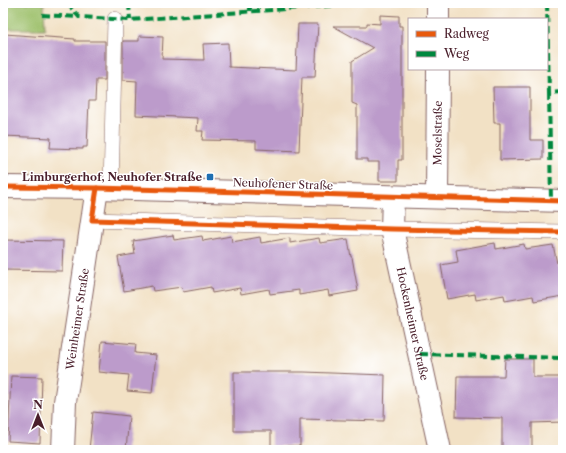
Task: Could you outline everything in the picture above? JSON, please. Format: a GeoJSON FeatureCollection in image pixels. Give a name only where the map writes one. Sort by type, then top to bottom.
{"type":"FeatureCollection","features":[{"type":"Feature","properties":{"kind":"street"},"geometry":{"type":"LineString","coordinates":[[438,3],[438,18]]}},
{"type":"Feature","properties":{"kind":"street","name":"Moselstraße"},"geometry":{"type":"LineString","coordinates":[[437,197],[438,70]]}},
{"type":"Feature","properties":{"kind":"street","name":"Neuhofener Straße"},"geometry":{"type":"LineString","coordinates":[[3,187],[563,201]]}},
{"type":"Feature","properties":{"kind":"street","name":"Weinheimer Straße"},"geometry":{"type":"LineString","coordinates":[[62,450],[65,402],[92,220],[104,189]]}},
{"type":"Feature","properties":{"kind":"street","name":"Hockenheimer Straße"},"geometry":{"type":"LineString","coordinates":[[393,197],[392,229],[440,450]]}},
{"type":"Feature","properties":{"kind":"lane"},"geometry":{"type":"LineString","coordinates":[[104,189],[115,19]]}},
{"type":"Feature","properties":{"kind":"lane"},"geometry":{"type":"LineString","coordinates":[[92,220],[392,229],[563,232]]}},
{"type":"Feature","properties":{"kind":"green space"},"geometry":{"type":"Polygon","coordinates":[[[3,3],[44,3],[45,29],[3,29],[3,3]]]}},
{"type":"Feature","properties":{"kind":"building"},"geometry":{"type":"Polygon","coordinates":[[[380,15],[399,16],[399,26],[402,26],[402,160],[398,160],[398,181],[379,181],[379,162],[367,162],[367,159],[357,159],[357,105],[352,103],[352,61],[373,48],[333,26],[367,26],[367,23],[380,24],[380,15]]]}},
{"type":"Feature","properties":{"kind":"building"},"geometry":{"type":"Polygon","coordinates":[[[298,24],[318,24],[315,77],[302,77],[299,151],[256,149],[256,141],[202,140],[203,131],[197,131],[198,118],[136,115],[137,81],[123,80],[123,41],[139,41],[139,36],[163,37],[162,59],[204,60],[203,44],[228,43],[229,67],[296,70],[298,24]]]}},
{"type":"Feature","properties":{"kind":"building"},"geometry":{"type":"Polygon","coordinates":[[[5,34],[75,39],[75,41],[105,41],[105,80],[96,80],[95,101],[89,101],[87,147],[83,147],[83,149],[50,148],[51,138],[3,136],[3,58],[5,34]]]}},
{"type":"Feature","properties":{"kind":"building"},"geometry":{"type":"Polygon","coordinates":[[[493,87],[530,87],[530,140],[543,140],[543,159],[500,160],[500,123],[494,123],[493,87]]]}},
{"type":"Feature","properties":{"kind":"building"},"geometry":{"type":"Polygon","coordinates":[[[173,235],[174,240],[202,236],[203,241],[231,236],[232,242],[260,237],[261,243],[290,238],[290,243],[319,238],[320,243],[348,239],[358,291],[329,296],[328,290],[299,295],[299,290],[270,294],[269,289],[241,294],[240,288],[212,293],[211,287],[183,292],[182,287],[153,291],[152,286],[124,291],[118,257],[135,254],[133,241],[173,235]]]}},
{"type":"Feature","properties":{"kind":"building"},"geometry":{"type":"Polygon","coordinates":[[[3,240],[63,241],[62,271],[3,270],[3,240]]]}},
{"type":"Feature","properties":{"kind":"building"},"geometry":{"type":"Polygon","coordinates":[[[495,243],[496,249],[524,244],[525,249],[553,245],[559,268],[563,267],[563,296],[534,301],[533,296],[505,301],[504,295],[476,300],[475,294],[447,299],[441,265],[458,262],[456,250],[495,243]]]}},
{"type":"Feature","properties":{"kind":"building"},"geometry":{"type":"Polygon","coordinates":[[[102,341],[136,344],[135,353],[156,355],[152,393],[127,391],[129,375],[99,372],[102,341]]]}},
{"type":"Feature","properties":{"kind":"building"},"geometry":{"type":"Polygon","coordinates":[[[505,359],[533,359],[533,377],[563,377],[563,422],[532,423],[532,450],[502,450],[502,418],[456,417],[457,376],[504,376],[505,359]]]}},
{"type":"Feature","properties":{"kind":"building"},"geometry":{"type":"Polygon","coordinates":[[[234,372],[304,372],[385,375],[384,421],[300,419],[300,446],[271,446],[271,431],[234,431],[234,372]]]}},
{"type":"Feature","properties":{"kind":"building"},"geometry":{"type":"Polygon","coordinates":[[[11,376],[42,377],[40,443],[8,441],[11,376]]]}},
{"type":"Feature","properties":{"kind":"building"},"geometry":{"type":"Polygon","coordinates":[[[93,412],[129,416],[126,450],[89,450],[93,412]]]}},
{"type":"Feature","properties":{"kind":"marked path"},"geometry":{"type":"LineString","coordinates":[[67,3],[79,17],[130,20],[370,3]]}},
{"type":"Feature","properties":{"kind":"marked path"},"geometry":{"type":"LineString","coordinates":[[129,3],[130,20]]}},
{"type":"Feature","properties":{"kind":"marked path"},"geometry":{"type":"LineString","coordinates":[[250,3],[250,12]]}},
{"type":"Feature","properties":{"kind":"marked path"},"geometry":{"type":"LineString","coordinates":[[547,3],[547,18]]}},
{"type":"Feature","properties":{"kind":"marked path"},"geometry":{"type":"LineString","coordinates":[[42,15],[79,17]]}},
{"type":"Feature","properties":{"kind":"marked path"},"geometry":{"type":"LineString","coordinates":[[548,48],[549,93],[563,92]]}},
{"type":"Feature","properties":{"kind":"marked path"},"geometry":{"type":"LineString","coordinates":[[549,93],[551,200]]}},
{"type":"Feature","properties":{"kind":"marked path"},"geometry":{"type":"LineString","coordinates":[[420,354],[563,358]]}},
{"type":"Feature","properties":{"kind":"cycle path"},"geometry":{"type":"LineString","coordinates":[[3,187],[97,188],[563,201]]}},
{"type":"Feature","properties":{"kind":"cycle path"},"geometry":{"type":"LineString","coordinates":[[97,188],[92,220],[392,229],[563,232]]}},
{"type":"Feature","properties":{"kind":"place","name":"Limburgerhof, Neuhofer Straße"},"geometry":{"type":"Point","coordinates":[210,177]}}]}
